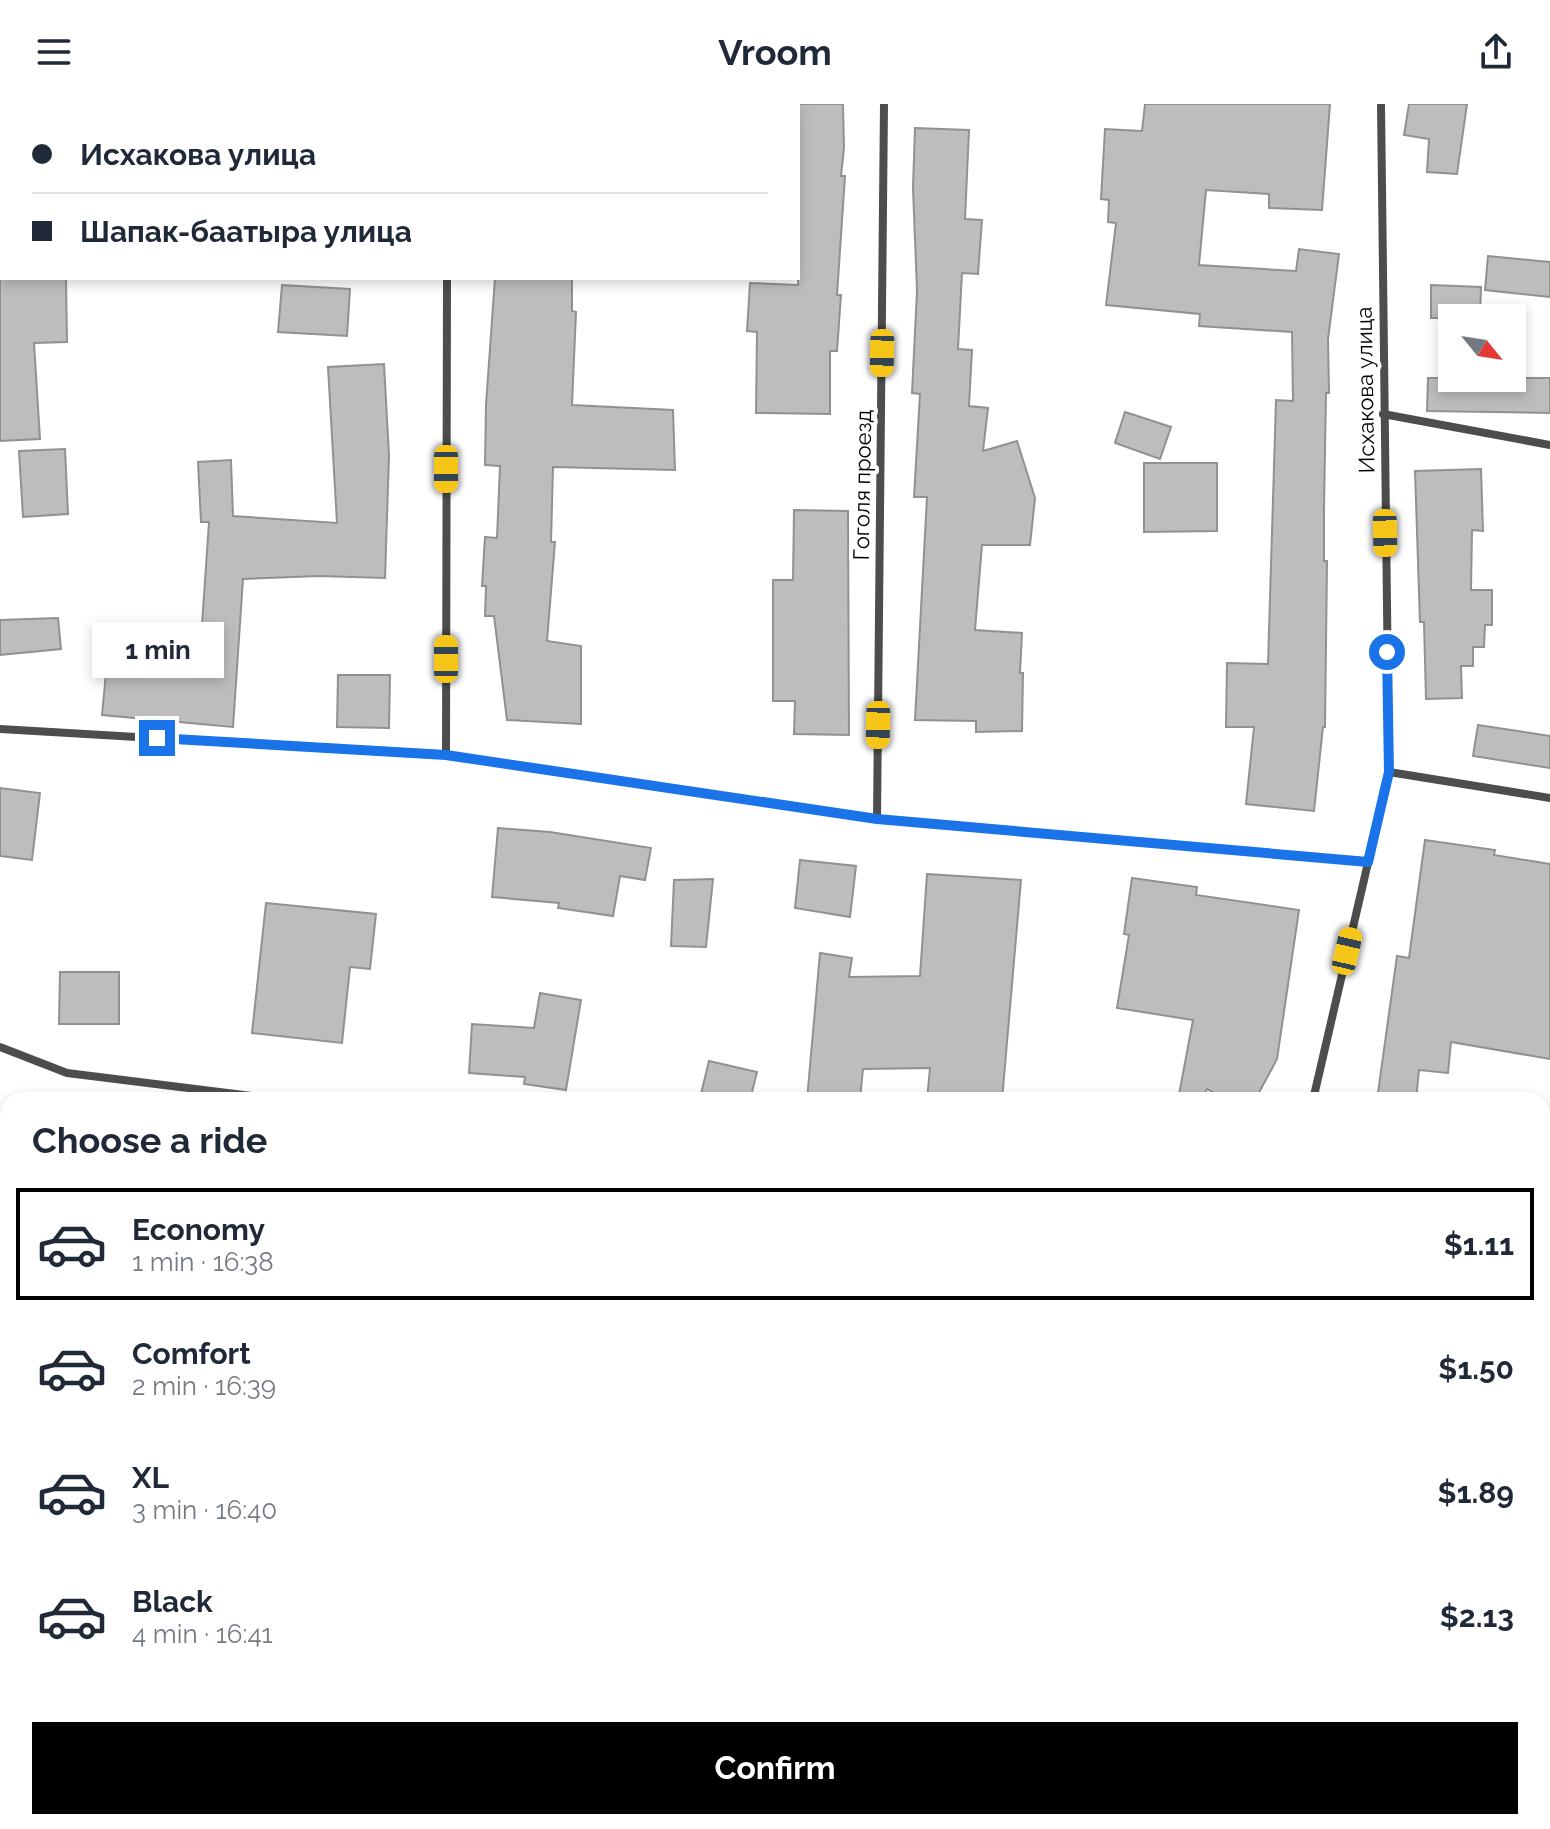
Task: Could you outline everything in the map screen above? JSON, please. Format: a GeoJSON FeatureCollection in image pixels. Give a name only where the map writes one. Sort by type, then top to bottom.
{"type":"FeatureCollection","features":[{"type":"Feature","properties":{"kind":"street","name":"Гоголя проезд"},"geometry":{"type":"LineString","coordinates":[[877,819],[884,104]]}},
{"type":"Feature","properties":{"kind":"street","name":"Исхакова улица"},"geometry":{"type":"LineString","coordinates":[[1315,1092],[1389,772],[1381,104]]}},
{"type":"Feature","properties":{"kind":"street"},"geometry":{"type":"LineString","coordinates":[[446,755],[447,280]]}},
{"type":"Feature","properties":{"kind":"street"},"geometry":{"type":"LineString","coordinates":[[1383,414],[1550,445]]}},
{"type":"Feature","properties":{"kind":"street"},"geometry":{"type":"LineString","coordinates":[[0,729],[446,755],[877,819],[1368,862]]}},
{"type":"Feature","properties":{"kind":"street"},"geometry":{"type":"LineString","coordinates":[[1389,772],[1550,798]]}},
{"type":"Feature","properties":{"kind":"street"},"geometry":{"type":"LineString","coordinates":[[0,1047],[67,1073],[220,1092]]}},
{"type":"Feature","properties":{"kind":"building"},"geometry":{"type":"Polygon","coordinates":[[[800,104],[843,104],[841,176],[845,176],[837,295],[841,295],[837,351],[830,351],[830,414],[756,413],[757,332],[747,331],[750,283],[798,285],[800,104]]]}},
{"type":"Feature","properties":{"kind":"building"},"geometry":{"type":"Polygon","coordinates":[[[1145,104],[1330,104],[1322,210],[1269,208],[1269,194],[1206,190],[1199,265],[1296,271],[1299,249],[1339,254],[1328,339],[1329,393],[1326,393],[1325,727],[1314,811],[1246,804],[1254,727],[1226,727],[1227,663],[1268,664],[1276,400],[1293,401],[1292,332],[1199,326],[1200,314],[1106,305],[1116,223],[1108,222],[1109,200],[1101,199],[1105,129],[1142,131],[1145,104]]]}},
{"type":"Feature","properties":{"kind":"building"},"geometry":{"type":"Polygon","coordinates":[[[1409,104],[1467,104],[1457,174],[1427,172],[1429,139],[1404,135],[1409,104]]]}},
{"type":"Feature","properties":{"kind":"building"},"geometry":{"type":"Polygon","coordinates":[[[915,128],[969,130],[965,219],[982,220],[978,274],[962,273],[958,349],[972,350],[969,406],[988,408],[983,451],[1017,441],[1035,498],[1030,545],[982,545],[975,630],[1022,633],[1022,731],[976,732],[976,721],[915,720],[927,497],[914,497],[920,394],[912,393],[917,291],[913,188],[915,128]]]}},
{"type":"Feature","properties":{"kind":"building"},"geometry":{"type":"Polygon","coordinates":[[[1488,256],[1550,262],[1550,297],[1485,290],[1488,256]]]}},
{"type":"Feature","properties":{"kind":"building"},"geometry":{"type":"Polygon","coordinates":[[[0,280],[66,280],[67,342],[34,343],[40,439],[0,441],[0,280]]]}},
{"type":"Feature","properties":{"kind":"building"},"geometry":{"type":"Polygon","coordinates":[[[495,280],[572,280],[572,311],[576,312],[572,405],[673,410],[675,470],[553,467],[551,542],[555,542],[547,641],[581,646],[581,724],[507,720],[494,616],[485,616],[486,586],[482,586],[485,537],[497,538],[500,466],[485,465],[495,280]]]}},
{"type":"Feature","properties":{"kind":"building"},"geometry":{"type":"Polygon","coordinates":[[[282,285],[350,289],[347,336],[278,332],[282,285]]]}},
{"type":"Feature","properties":{"kind":"building"},"geometry":{"type":"Polygon","coordinates":[[[1431,285],[1481,287],[1480,304],[1438,304],[1438,318],[1431,318],[1431,285]]]}},
{"type":"Feature","properties":{"kind":"building"},"geometry":{"type":"Polygon","coordinates":[[[384,364],[389,456],[385,578],[319,576],[243,579],[233,727],[102,715],[107,662],[199,669],[209,522],[201,522],[198,462],[231,460],[233,516],[337,523],[328,367],[384,364]]]}},
{"type":"Feature","properties":{"kind":"building"},"geometry":{"type":"Polygon","coordinates":[[[1428,378],[1438,378],[1438,392],[1526,392],[1526,378],[1550,378],[1550,413],[1427,411],[1428,378]]]}},
{"type":"Feature","properties":{"kind":"building"},"geometry":{"type":"Polygon","coordinates":[[[1125,412],[1171,427],[1160,459],[1115,443],[1125,412]]]}},
{"type":"Feature","properties":{"kind":"building"},"geometry":{"type":"Polygon","coordinates":[[[65,449],[68,514],[23,517],[19,451],[65,449]]]}},
{"type":"Feature","properties":{"kind":"building"},"geometry":{"type":"Polygon","coordinates":[[[1144,463],[1217,463],[1217,531],[1144,532],[1144,463]]]}},
{"type":"Feature","properties":{"kind":"building"},"geometry":{"type":"Polygon","coordinates":[[[1481,469],[1483,531],[1472,530],[1471,590],[1492,590],[1492,625],[1485,625],[1484,647],[1473,647],[1473,666],[1461,666],[1462,698],[1426,699],[1415,471],[1481,469]]]}},
{"type":"Feature","properties":{"kind":"building"},"geometry":{"type":"Polygon","coordinates":[[[794,510],[848,511],[849,735],[794,734],[795,701],[773,701],[773,580],[793,580],[794,510]]]}},
{"type":"Feature","properties":{"kind":"building"},"geometry":{"type":"Polygon","coordinates":[[[58,618],[61,649],[0,655],[0,620],[58,618]]]}},
{"type":"Feature","properties":{"kind":"building"},"geometry":{"type":"Polygon","coordinates":[[[338,675],[390,675],[389,728],[337,727],[338,675]]]}},
{"type":"Feature","properties":{"kind":"building"},"geometry":{"type":"Polygon","coordinates":[[[1478,725],[1550,736],[1550,768],[1473,756],[1478,725]]]}},
{"type":"Feature","properties":{"kind":"building"},"geometry":{"type":"Polygon","coordinates":[[[0,788],[40,793],[32,860],[0,856],[0,788]]]}},
{"type":"Feature","properties":{"kind":"building"},"geometry":{"type":"Polygon","coordinates":[[[498,828],[550,832],[651,848],[645,880],[620,876],[613,916],[558,908],[559,903],[492,897],[498,828]]]}},
{"type":"Feature","properties":{"kind":"building"},"geometry":{"type":"Polygon","coordinates":[[[1425,840],[1495,850],[1494,855],[1550,864],[1550,1059],[1451,1042],[1448,1073],[1419,1070],[1417,1092],[1378,1092],[1397,956],[1409,958],[1425,840]]]}},
{"type":"Feature","properties":{"kind":"building"},"geometry":{"type":"Polygon","coordinates":[[[800,860],[856,866],[850,917],[795,908],[800,860]]]}},
{"type":"Feature","properties":{"kind":"building"},"geometry":{"type":"Polygon","coordinates":[[[927,874],[1021,880],[1003,1092],[928,1092],[930,1068],[863,1069],[861,1092],[808,1092],[820,953],[852,958],[849,977],[920,976],[927,874]]]}},
{"type":"Feature","properties":{"kind":"building"},"geometry":{"type":"Polygon","coordinates":[[[1132,878],[1197,887],[1196,895],[1299,910],[1277,1059],[1259,1092],[1213,1092],[1207,1089],[1205,1092],[1180,1092],[1193,1020],[1117,1008],[1129,935],[1124,934],[1132,878]]]}},
{"type":"Feature","properties":{"kind":"building"},"geometry":{"type":"Polygon","coordinates":[[[713,879],[706,947],[671,946],[674,880],[713,879]]]}},
{"type":"Feature","properties":{"kind":"building"},"geometry":{"type":"Polygon","coordinates":[[[266,903],[376,914],[370,969],[350,967],[342,1043],[252,1033],[266,903]]]}},
{"type":"Feature","properties":{"kind":"building"},"geometry":{"type":"Polygon","coordinates":[[[60,972],[119,972],[119,1024],[59,1024],[60,972]]]}},
{"type":"Feature","properties":{"kind":"building"},"geometry":{"type":"Polygon","coordinates":[[[540,993],[581,1000],[566,1090],[524,1084],[525,1077],[469,1073],[472,1024],[534,1028],[540,993]]]}},
{"type":"Feature","properties":{"kind":"building"},"geometry":{"type":"Polygon","coordinates":[[[709,1061],[757,1072],[752,1092],[701,1092],[709,1061]]]}},
{"type":"Feature","properties":{"kind":"route"},"geometry":{"type":"LineString","coordinates":[[157,738],[446,755],[877,819],[1368,862],[1389,772],[1387,652]]}}]}
